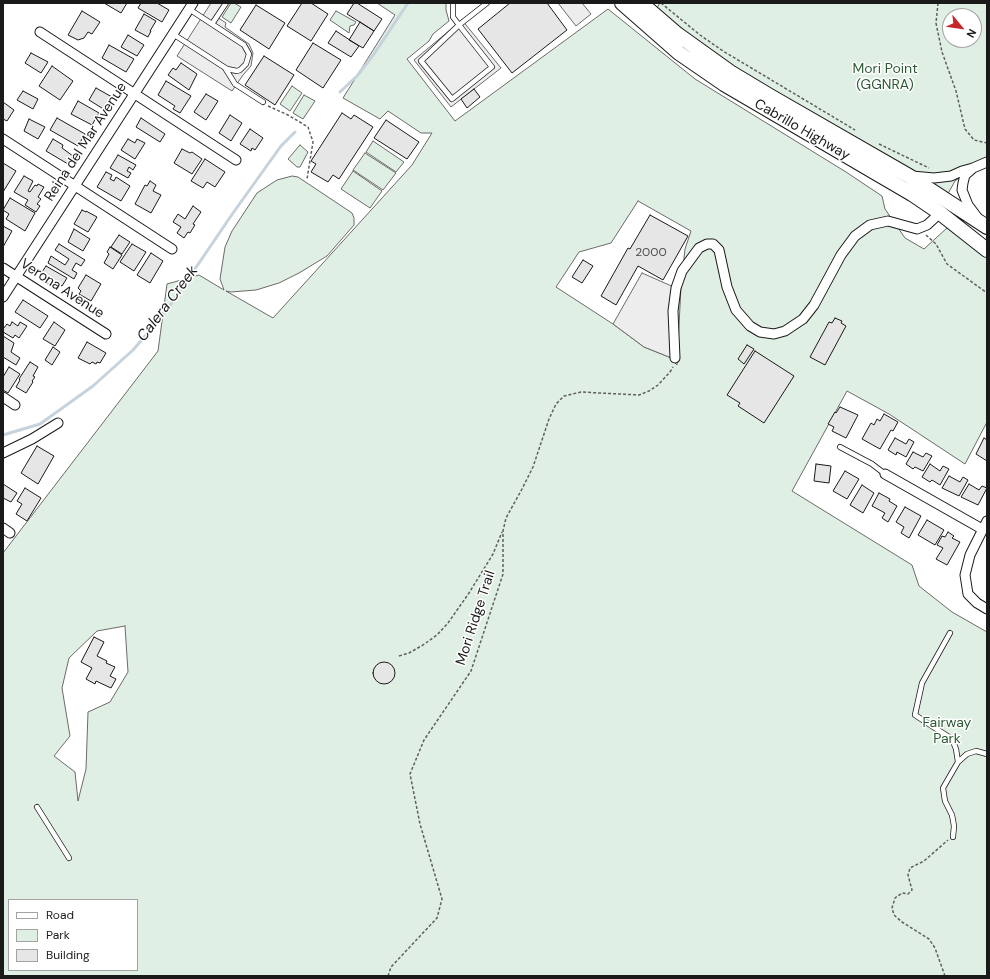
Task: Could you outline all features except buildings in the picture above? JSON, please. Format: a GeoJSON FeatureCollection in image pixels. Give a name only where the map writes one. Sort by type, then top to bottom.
{"type":"FeatureCollection","features":[{"type":"Feature","properties":{"kind":"highway","name":"Cabrillo Highway"},"geometry":{"type":"LineString","coordinates":[[622,3],[679,53],[724,84],[894,183],[940,213],[987,250]]}},
{"type":"Feature","properties":{"kind":"highway","name":"Cabrillo Highway"},"geometry":{"type":"LineString","coordinates":[[641,3],[677,34],[730,72],[909,176],[984,225]]}},
{"type":"Feature","properties":{"kind":"street","name":"Reina del Mar Avenue"},"geometry":{"type":"LineString","coordinates":[[3,297],[191,6]]}},
{"type":"Feature","properties":{"kind":"street"},"geometry":{"type":"LineString","coordinates":[[40,32],[236,160]]}},
{"type":"Feature","properties":{"kind":"street"},"geometry":{"type":"LineString","coordinates":[[3,139],[172,249]]}},
{"type":"Feature","properties":{"kind":"street"},"geometry":{"type":"LineString","coordinates":[[909,176],[951,176],[987,162]]}},
{"type":"Feature","properties":{"kind":"street"},"geometry":{"type":"LineString","coordinates":[[973,168],[966,175],[962,190],[968,205],[984,225]]}},
{"type":"Feature","properties":{"kind":"street"},"geometry":{"type":"LineString","coordinates":[[675,358],[673,311],[676,288],[682,271],[699,248],[707,244],[713,244],[719,250],[727,287],[736,310],[750,326],[760,332],[774,334],[786,331],[803,319],[814,305],[841,255],[855,236],[870,225],[888,221],[917,229],[927,225],[940,213]]}},
{"type":"Feature","properties":{"kind":"street","name":"Verona Avenue"},"geometry":{"type":"LineString","coordinates":[[3,268],[106,334]]}},
{"type":"Feature","properties":{"kind":"street"},"geometry":{"type":"LineString","coordinates":[[3,398],[15,405]]}},
{"type":"Feature","properties":{"kind":"street"},"geometry":{"type":"LineString","coordinates":[[3,453],[58,424]]}},
{"type":"Feature","properties":{"kind":"street"},"geometry":{"type":"LineString","coordinates":[[885,474],[982,529]]}},
{"type":"Feature","properties":{"kind":"street"},"geometry":{"type":"LineString","coordinates":[[987,521],[970,555],[965,575],[968,594],[977,603],[987,609]]}},
{"type":"Feature","properties":{"kind":"lane"},"geometry":{"type":"LineString","coordinates":[[212,24],[226,3]]}},
{"type":"Feature","properties":{"kind":"lane"},"geometry":{"type":"LineString","coordinates":[[453,3],[453,17],[459,25],[492,67],[452,99],[421,61],[459,25],[486,3]]}},
{"type":"Feature","properties":{"kind":"lane"},"geometry":{"type":"LineString","coordinates":[[173,34],[224,67],[234,71],[240,70],[246,64],[249,54],[244,45],[212,24],[191,6]]}},
{"type":"Feature","properties":{"kind":"lane"},"geometry":{"type":"LineString","coordinates":[[224,67],[235,84],[263,102]]}},
{"type":"Feature","properties":{"kind":"lane"},"geometry":{"type":"LineString","coordinates":[[840,448],[872,464],[885,474]]}},
{"type":"Feature","properties":{"kind":"lane"},"geometry":{"type":"LineString","coordinates":[[950,633],[922,683],[917,699],[915,715],[952,739],[956,749],[958,762]]}},
{"type":"Feature","properties":{"kind":"lane"},"geometry":{"type":"LineString","coordinates":[[953,837],[954,826],[952,815],[946,801],[943,788],[958,762],[967,754],[976,750],[987,754]]}},
{"type":"Feature","properties":{"kind":"lane"},"geometry":{"type":"LineString","coordinates":[[37,807],[69,858]]}},
{"type":"Feature","properties":{"kind":"path"},"geometry":{"type":"LineString","coordinates":[[661,3],[723,51],[855,130]]}},
{"type":"Feature","properties":{"kind":"path"},"geometry":{"type":"LineString","coordinates":[[938,3],[936,23],[942,52],[956,90],[965,129],[974,140],[987,143]]}},
{"type":"Feature","properties":{"kind":"path"},"geometry":{"type":"LineString","coordinates":[[263,102],[272,108],[288,114],[308,127],[313,142],[307,179]]}},
{"type":"Feature","properties":{"kind":"path"},"geometry":{"type":"LineString","coordinates":[[875,142],[930,169]]}},
{"type":"Feature","properties":{"kind":"path"},"geometry":{"type":"LineString","coordinates":[[917,229],[936,244],[950,267],[987,293]]}},
{"type":"Feature","properties":{"kind":"path","name":"Mori Ridge Trail"},"geometry":{"type":"LineString","coordinates":[[388,976],[392,967],[437,918],[442,899],[420,824],[410,774],[424,740],[471,671],[503,574],[503,531],[506,518],[533,467],[549,419],[556,404],[564,396],[581,392],[639,395],[649,391],[658,385],[670,372],[675,362],[675,358]]}},
{"type":"Feature","properties":{"kind":"path"},"geometry":{"type":"LineString","coordinates":[[399,656],[409,653],[423,645],[437,635],[448,624],[470,593],[493,554],[503,531]]}},
{"type":"Feature","properties":{"kind":"path"},"geometry":{"type":"LineString","coordinates":[[944,976],[935,948],[929,939],[902,922],[894,914],[892,908],[895,898],[902,893],[908,894],[912,890],[908,875],[910,868],[924,861],[953,837]]}},
{"type":"Feature","properties":{"kind":"green space"},"geometry":{"type":"Polygon","coordinates":[[[231,3],[241,7],[231,23],[222,17],[231,3]]]}},
{"type":"Feature","properties":{"kind":"green space","name":"Fairway Park"},"geometry":{"type":"Polygon","coordinates":[[[377,3],[446,3],[449,21],[433,34],[429,41],[407,59],[455,121],[608,9],[695,79],[846,172],[882,196],[885,209],[905,238],[924,249],[947,228],[987,257],[987,422],[965,464],[889,414],[847,391],[792,491],[912,565],[919,586],[952,612],[987,632],[987,976],[3,976],[3,553],[158,351],[167,284],[199,275],[224,290],[220,279],[225,247],[232,231],[257,193],[277,180],[292,176],[298,177],[352,213],[354,218],[354,225],[327,256],[299,273],[279,283],[256,290],[226,291],[273,318],[412,165],[432,133],[421,133],[388,111],[380,119],[343,98],[395,15],[377,3]],[[638,201],[611,243],[579,252],[556,287],[613,324],[644,347],[669,357],[677,365],[681,286],[685,249],[691,231],[638,201]],[[125,626],[97,631],[69,658],[62,688],[70,736],[54,756],[75,772],[78,801],[86,769],[88,712],[110,702],[128,672],[125,626]]]}},
{"type":"Feature","properties":{"kind":"green space","name":"Mori Point (GGNRA)"},"geometry":{"type":"Polygon","coordinates":[[[660,3],[987,3],[987,162],[973,168],[955,181],[945,199],[770,96],[653,14],[660,3]]]}},
{"type":"Feature","properties":{"kind":"green space"},"geometry":{"type":"Polygon","coordinates":[[[336,11],[356,22],[354,25],[350,26],[349,33],[330,20],[336,11]]]}},
{"type":"Feature","properties":{"kind":"green space"},"geometry":{"type":"Polygon","coordinates":[[[292,86],[302,93],[290,111],[280,104],[292,86]]]}},
{"type":"Feature","properties":{"kind":"green space"},"geometry":{"type":"Polygon","coordinates":[[[304,95],[315,101],[303,119],[293,113],[304,95]]]}},
{"type":"Feature","properties":{"kind":"green space"},"geometry":{"type":"Polygon","coordinates":[[[373,141],[404,162],[396,172],[366,152],[373,141]]]}},
{"type":"Feature","properties":{"kind":"green space"},"geometry":{"type":"Polygon","coordinates":[[[300,145],[308,152],[300,167],[297,167],[288,159],[300,145]]]}},
{"type":"Feature","properties":{"kind":"green space"},"geometry":{"type":"Polygon","coordinates":[[[365,153],[396,173],[383,190],[353,170],[365,153]]]}},
{"type":"Feature","properties":{"kind":"green space"},"geometry":{"type":"Polygon","coordinates":[[[353,171],[382,191],[370,208],[341,189],[353,171]]]}},
{"type":"Feature","properties":{"kind":"shaded area"},"geometry":{"type":"Polygon","coordinates":[[[211,3],[226,3],[217,17],[226,23],[225,27],[249,44],[253,53],[251,66],[232,91],[177,56],[211,3]]]}},
{"type":"Feature","properties":{"kind":"shaded area"},"geometry":{"type":"Polygon","coordinates":[[[558,3],[582,3],[591,14],[576,26],[558,3]]]}},
{"type":"Feature","properties":{"kind":"shaded area"},"geometry":{"type":"Polygon","coordinates":[[[462,20],[501,68],[451,107],[414,60],[462,20]]]}},
{"type":"Feature","properties":{"kind":"shaded area"},"geometry":{"type":"Polygon","coordinates":[[[642,273],[676,288],[678,358],[669,357],[644,347],[613,324],[642,273]]]}},
{"type":"Feature","properties":{"kind":"waterway","name":"Calera Creek"},"geometry":{"type":"LineString","coordinates":[[340,92],[357,76],[374,54],[408,3]]}},
{"type":"Feature","properties":{"kind":"waterway","name":"Calera Creek"},"geometry":{"type":"LineString","coordinates":[[3,435],[40,424],[93,386],[133,350],[165,313],[281,146],[295,132]]}}]}
